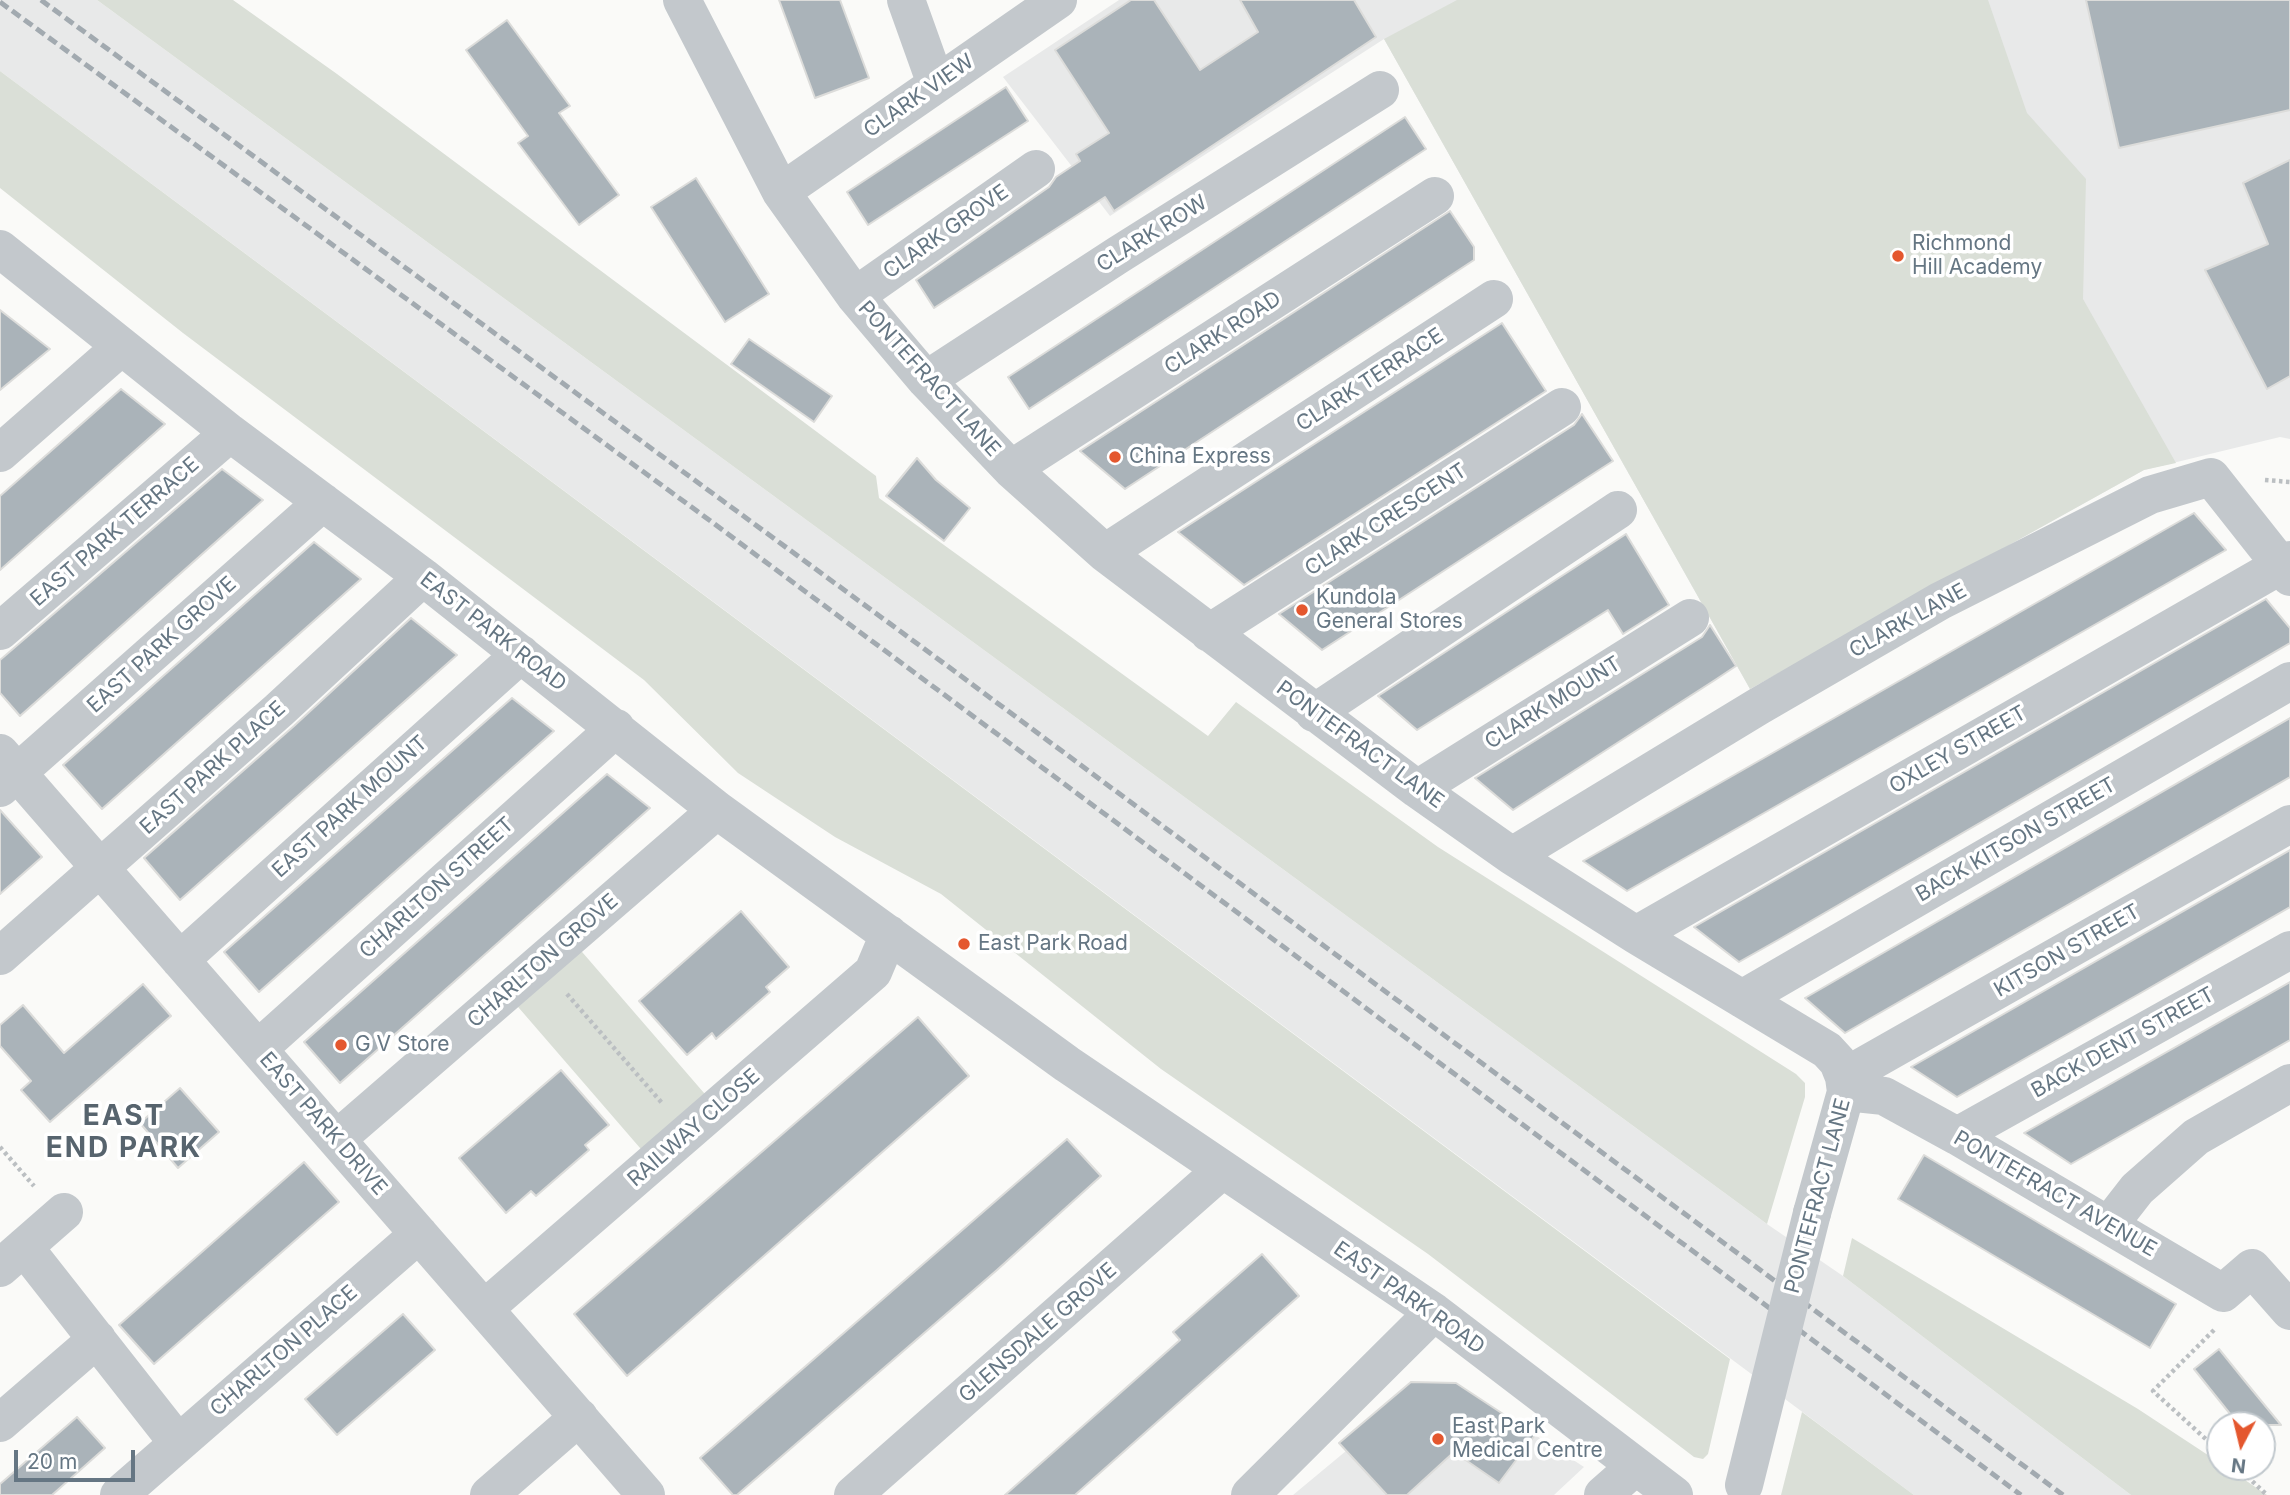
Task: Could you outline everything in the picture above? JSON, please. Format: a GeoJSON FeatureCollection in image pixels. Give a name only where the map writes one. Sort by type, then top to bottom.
{"type":"FeatureCollection","features":[{"type":"Feature","properties":{"kind":"street","name":"PONTEFRACT LANE"},"geometry":{"type":"LineString","coordinates":[[682,0],[781,192],[855,296],[926,380],[1011,469],[1105,553],[1417,789],[1512,856],[1636,935],[1827,1050],[1838,1062],[1845,1084],[1744,1490]]}},
{"type":"Feature","properties":{"kind":"street"},"geometry":{"type":"LineString","coordinates":[[906,0],[936,84]]}},
{"type":"Feature","properties":{"kind":"street","name":"CLARK VIEW"},"geometry":{"type":"LineString","coordinates":[[781,192],[1048,3]]}},
{"type":"Feature","properties":{"kind":"street","name":"CLARK ROW"},"geometry":{"type":"LineString","coordinates":[[926,380],[1380,90]]}},
{"type":"Feature","properties":{"kind":"street","name":"CLARK GROVE"},"geometry":{"type":"LineString","coordinates":[[855,296],[1037,169]]}},
{"type":"Feature","properties":{"kind":"street","name":"CLARK ROAD"},"geometry":{"type":"LineString","coordinates":[[1011,469],[1435,196]]}},
{"type":"Feature","properties":{"kind":"street","name":"EAST PARK ROAD"},"geometry":{"type":"LineString","coordinates":[[0,248],[230,433],[423,577],[717,810],[1067,1064],[1434,1312],[1674,1495]]}},
{"type":"Feature","properties":{"kind":"street","name":"CLARK TERRACE"},"geometry":{"type":"LineString","coordinates":[[1105,553],[1494,299]]}},
{"type":"Feature","properties":{"kind":"street"},"geometry":{"type":"LineString","coordinates":[[2,448],[121,347]]}},
{"type":"Feature","properties":{"kind":"street","name":"CLARK CRESCENT"},"geometry":{"type":"LineString","coordinates":[[1209,634],[1562,407]]}},
{"type":"Feature","properties":{"kind":"street","name":"EAST PARK TERRACE"},"geometry":{"type":"LineString","coordinates":[[0,631],[230,433]]}},
{"type":"Feature","properties":{"kind":"street","name":"CLARK LANE"},"geometry":{"type":"LineString","coordinates":[[1512,856],[1759,706],[1940,601],[2150,495],[2211,477],[2287,568]]}},
{"type":"Feature","properties":{"kind":"street","name":"EAST PARK GROVE"},"geometry":{"type":"LineString","coordinates":[[6,771],[323,502]]}},
{"type":"Feature","properties":{"kind":"street"},"geometry":{"type":"LineString","coordinates":[[1314,713],[1618,510]]}},
{"type":"Feature","properties":{"kind":"street","name":"OXLEY STREET"},"geometry":{"type":"LineString","coordinates":[[1636,935],[2287,568]]}},
{"type":"Feature","properties":{"kind":"street","name":"EAST PARK PLACE"},"geometry":{"type":"LineString","coordinates":[[0,956],[279,710],[423,577]]}},
{"type":"Feature","properties":{"kind":"street","name":"CLARK MOUNT"},"geometry":{"type":"LineString","coordinates":[[1417,789],[1690,618]]}},
{"type":"Feature","properties":{"kind":"street","name":"EAST PARK MOUNT"},"geometry":{"type":"LineString","coordinates":[[180,960],[520,654]]}},
{"type":"Feature","properties":{"kind":"street","name":"BACK KITSON STREET"},"geometry":{"type":"LineString","coordinates":[[1742,999],[2290,681]]}},
{"type":"Feature","properties":{"kind":"street","name":"CHARLTON STREET"},"geometry":{"type":"LineString","coordinates":[[258,1049],[616,728]]}},
{"type":"Feature","properties":{"kind":"street","name":"EAST PARK DRIVE"},"geometry":{"type":"LineString","coordinates":[[6,771],[101,869],[646,1495]]}},
{"type":"Feature","properties":{"kind":"street","name":"CHARLTON GROVE"},"geometry":{"type":"LineString","coordinates":[[337,1139],[717,810]]}},
{"type":"Feature","properties":{"kind":"street","name":"KITSON STREET"},"geometry":{"type":"LineString","coordinates":[[1845,1084],[2290,824]]}},
{"type":"Feature","properties":{"kind":"street","name":"RAILWAY CLOSE"},"geometry":{"type":"LineString","coordinates":[[484,1309],[873,972],[888,934]]}},
{"type":"Feature","properties":{"kind":"street","name":"BACK DENT STREET"},"geometry":{"type":"LineString","coordinates":[[1956,1136],[2290,950]]}},
{"type":"Feature","properties":{"kind":"street"},"geometry":{"type":"LineString","coordinates":[[2109,1225],[2137,1189],[2196,1137],[2290,1083]]}},
{"type":"Feature","properties":{"kind":"street","name":"PONTEFRACT AVENUE"},"geometry":{"type":"LineString","coordinates":[[1845,1084],[1884,1096],[2223,1293]]}},
{"type":"Feature","properties":{"kind":"street","name":"GLENSDALE GROVE"},"geometry":{"type":"LineString","coordinates":[[853,1495],[1222,1170]]}},
{"type":"Feature","properties":{"kind":"street"},"geometry":{"type":"LineString","coordinates":[[64,1212],[12,1257],[97,1339],[178,1443]]}},
{"type":"Feature","properties":{"kind":"street","name":"CHARLTON PLACE"},"geometry":{"type":"LineString","coordinates":[[119,1495],[418,1234]]}},
{"type":"Feature","properties":{"kind":"street"},"geometry":{"type":"LineString","coordinates":[[2223,1293],[2252,1268],[2290,1311]]}},
{"type":"Feature","properties":{"kind":"street"},"geometry":{"type":"LineString","coordinates":[[1250,1495],[1434,1312]]}},
{"type":"Feature","properties":{"kind":"street"},"geometry":{"type":"LineString","coordinates":[[0,1423],[97,1339]]}},
{"type":"Feature","properties":{"kind":"street"},"geometry":{"type":"LineString","coordinates":[[489,1495],[579,1417]]}},
{"type":"Feature","properties":{"kind":"street"},"geometry":{"type":"LineString","coordinates":[[1603,1495],[1636,1466]]}},
{"type":"Feature","properties":{"kind":"path"},"geometry":{"type":"LineString","coordinates":[[541,963],[688,1133]]}},
{"type":"Feature","properties":{"kind":"path"},"geometry":{"type":"LineString","coordinates":[[0,1147],[41,1194],[64,1212]]}},
{"type":"Feature","properties":{"kind":"path"},"geometry":{"type":"LineString","coordinates":[[2206,1439],[2153,1391],[2224,1320],[2223,1293]]}},
{"type":"Feature","properties":{"kind":"path"},"geometry":{"type":"LineString","coordinates":[[2252,1481],[2267,1495]]}},
{"type":"Feature","properties":{"kind":"shaded area"},"geometry":{"type":"Polygon","coordinates":[[[0,0],[97,0],[1767,1224],[1843,1276],[2131,1495],[1914,1495],[0,71],[0,0]]]}},
{"type":"Feature","properties":{"kind":"shaded area"},"geometry":{"type":"Polygon","coordinates":[[[97,0],[233,0],[337,74],[876,476],[879,498],[1208,736],[1236,702],[1438,847],[1796,1074],[1805,1083],[1805,1097],[1767,1224],[97,0]]]}},
{"type":"Feature","properties":{"kind":"shaded area","name":"Richmond Hill Academy"},"geometry":{"type":"Polygon","coordinates":[[[1119,0],[2290,0],[2290,439],[2280,437],[2144,470],[1750,689],[1384,39],[1110,216],[1003,77],[1119,0]]]}},
{"type":"Feature","properties":{"kind":"shaded area","name":"Richmond Hill Academy"},"geometry":{"type":"Polygon","coordinates":[[[1457,0],[1988,0],[2027,113],[2086,179],[2083,299],[2176,463],[2144,470],[1750,689],[1384,39],[1457,0]]]}},
{"type":"Feature","properties":{"kind":"shaded area"},"geometry":{"type":"Polygon","coordinates":[[[0,71],[1730,1359],[1708,1454],[1703,1459],[1694,1457],[1428,1254],[1161,1069],[941,894],[835,837],[738,773],[644,680],[183,333],[0,188],[0,71]]]}},
{"type":"Feature","properties":{"kind":"shaded area"},"geometry":{"type":"Polygon","coordinates":[[[570,938],[717,1108],[653,1163],[506,993],[570,938]]]}},
{"type":"Feature","properties":{"kind":"shaded area"},"geometry":{"type":"Polygon","coordinates":[[[1852,1238],[2138,1409],[2206,1454],[2206,1481],[2246,1481],[2267,1495],[2131,1495],[1843,1276],[1852,1238]]]}},
{"type":"Feature","properties":{"kind":"shaded area","name":"East Park Medical Centre"},"geometry":{"type":"Polygon","coordinates":[[[1411,1382],[1456,1383],[1584,1467],[1554,1495],[1293,1495],[1346,1451],[1340,1443],[1411,1382]]]}},
{"type":"Feature","properties":{"kind":"shaded area"},"geometry":{"type":"Polygon","coordinates":[[[1802,1412],[1914,1495],[1781,1495],[1802,1412]]]}},
{"type":"Feature","properties":{"kind":"building"},"geometry":{"type":"Polygon","coordinates":[[[779,0],[840,0],[869,78],[815,98],[779,0]]]}},
{"type":"Feature","properties":{"kind":"building"},"geometry":{"type":"Polygon","coordinates":[[[1131,0],[1154,0],[1200,70],[1258,32],[1240,0],[1354,0],[1376,37],[1114,211],[1105,197],[934,308],[916,280],[1049,187],[1056,177],[1080,161],[1076,154],[1109,133],[1055,50],[1131,0]]]}},
{"type":"Feature","properties":{"kind":"building"},"geometry":{"type":"Polygon","coordinates":[[[2086,0],[2290,0],[2290,110],[2119,148],[2086,0]]]}},
{"type":"Feature","properties":{"kind":"building"},"geometry":{"type":"Polygon","coordinates":[[[507,20],[570,106],[559,113],[619,195],[579,225],[518,143],[528,136],[466,50],[507,20]]]}},
{"type":"Feature","properties":{"kind":"building"},"geometry":{"type":"Polygon","coordinates":[[[1006,87],[1028,121],[868,225],[847,192],[1006,87]]]}},
{"type":"Feature","properties":{"kind":"building"},"geometry":{"type":"Polygon","coordinates":[[[1405,117],[1426,149],[1029,409],[1008,377],[1405,117]]]}},
{"type":"Feature","properties":{"kind":"building"},"geometry":{"type":"Polygon","coordinates":[[[2290,160],[2290,376],[2267,389],[2205,270],[2268,244],[2243,183],[2290,160]]]}},
{"type":"Feature","properties":{"kind":"building"},"geometry":{"type":"Polygon","coordinates":[[[696,178],[769,294],[725,322],[651,207],[696,178]]]}},
{"type":"Feature","properties":{"kind":"building"},"geometry":{"type":"Polygon","coordinates":[[[1450,211],[1474,247],[1474,260],[1125,489],[1080,451],[1450,211]]]}},
{"type":"Feature","properties":{"kind":"building"},"geometry":{"type":"Polygon","coordinates":[[[0,310],[50,349],[0,390],[0,310]]]}},
{"type":"Feature","properties":{"kind":"building"},"geometry":{"type":"Polygon","coordinates":[[[1502,323],[1546,391],[1244,585],[1178,532],[1502,323]]]}},
{"type":"Feature","properties":{"kind":"building"},"geometry":{"type":"Polygon","coordinates":[[[749,339],[832,396],[814,422],[731,364],[749,339]]]}},
{"type":"Feature","properties":{"kind":"building"},"geometry":{"type":"Polygon","coordinates":[[[121,389],[165,424],[0,570],[0,496],[121,389]]]}},
{"type":"Feature","properties":{"kind":"building"},"geometry":{"type":"Polygon","coordinates":[[[1582,414],[1613,461],[1322,650],[1279,614],[1574,425],[1582,414]]]}},
{"type":"Feature","properties":{"kind":"building"},"geometry":{"type":"Polygon","coordinates":[[[917,458],[936,480],[970,508],[944,541],[886,496],[917,458]]]}},
{"type":"Feature","properties":{"kind":"building"},"geometry":{"type":"Polygon","coordinates":[[[222,469],[263,500],[20,716],[0,693],[0,660],[222,469]]]}},
{"type":"Feature","properties":{"kind":"building"},"geometry":{"type":"Polygon","coordinates":[[[2194,513],[2226,550],[1627,891],[1583,861],[2194,513]]]}},
{"type":"Feature","properties":{"kind":"building"},"geometry":{"type":"Polygon","coordinates":[[[1626,534],[1669,605],[1623,634],[1608,610],[1417,730],[1378,696],[1626,534]]]}},
{"type":"Feature","properties":{"kind":"building"},"geometry":{"type":"Polygon","coordinates":[[[314,542],[361,579],[102,809],[63,765],[314,542]]]}},
{"type":"Feature","properties":{"kind":"building"},"geometry":{"type":"Polygon","coordinates":[[[2266,599],[2290,628],[2290,643],[1778,940],[1739,962],[1694,927],[2266,599]]]}},
{"type":"Feature","properties":{"kind":"building"},"geometry":{"type":"Polygon","coordinates":[[[411,618],[457,655],[180,900],[144,858],[294,726],[411,618]]]}},
{"type":"Feature","properties":{"kind":"building"},"geometry":{"type":"Polygon","coordinates":[[[1710,625],[1736,666],[1715,680],[1513,810],[1475,778],[1702,637],[1710,625]]]}},
{"type":"Feature","properties":{"kind":"building"},"geometry":{"type":"Polygon","coordinates":[[[512,698],[554,731],[259,992],[224,952],[512,698]]]}},
{"type":"Feature","properties":{"kind":"building"},"geometry":{"type":"Polygon","coordinates":[[[2290,718],[2290,777],[1845,1033],[1805,998],[2290,718]]]}},
{"type":"Feature","properties":{"kind":"building"},"geometry":{"type":"Polygon","coordinates":[[[607,774],[650,808],[340,1083],[304,1042],[607,774]]]}},
{"type":"Feature","properties":{"kind":"building"},"geometry":{"type":"Polygon","coordinates":[[[0,810],[42,857],[0,894],[0,810]]]}},
{"type":"Feature","properties":{"kind":"building"},"geometry":{"type":"Polygon","coordinates":[[[2290,850],[2290,907],[2139,994],[1957,1097],[1911,1067],[2290,850]]]}},
{"type":"Feature","properties":{"kind":"building"},"geometry":{"type":"Polygon","coordinates":[[[741,911],[789,967],[766,987],[770,992],[716,1039],[712,1033],[687,1055],[639,1001],[741,911]]]}},
{"type":"Feature","properties":{"kind":"building"},"geometry":{"type":"Polygon","coordinates":[[[2290,982],[2290,1040],[2071,1164],[2024,1133],[2290,982]]]}},
{"type":"Feature","properties":{"kind":"building"},"geometry":{"type":"Polygon","coordinates":[[[143,984],[171,1016],[50,1122],[21,1090],[31,1081],[0,1046],[0,1025],[23,1005],[64,1053],[143,984]]]}},
{"type":"Feature","properties":{"kind":"building"},"geometry":{"type":"Polygon","coordinates":[[[918,1017],[969,1076],[627,1376],[574,1314],[918,1017]]]}},
{"type":"Feature","properties":{"kind":"building"},"geometry":{"type":"Polygon","coordinates":[[[561,1070],[609,1125],[585,1145],[589,1150],[536,1196],[531,1191],[506,1213],[459,1158],[561,1070]]]}},
{"type":"Feature","properties":{"kind":"building"},"geometry":{"type":"Polygon","coordinates":[[[180,1088],[219,1132],[178,1168],[140,1123],[180,1088]]]}},
{"type":"Feature","properties":{"kind":"building"},"geometry":{"type":"Polygon","coordinates":[[[1067,1139],[1101,1176],[997,1270],[737,1495],[733,1495],[700,1458],[1067,1139]]]}},
{"type":"Feature","properties":{"kind":"building"},"geometry":{"type":"Polygon","coordinates":[[[1924,1155],[2176,1304],[2150,1348],[1898,1199],[1924,1155]]]}},
{"type":"Feature","properties":{"kind":"building"},"geometry":{"type":"Polygon","coordinates":[[[304,1162],[339,1202],[154,1364],[119,1325],[304,1162]]]}},
{"type":"Feature","properties":{"kind":"building"},"geometry":{"type":"Polygon","coordinates":[[[1262,1254],[1299,1296],[1075,1495],[1005,1495],[1180,1340],[1173,1332],[1262,1254]]]}},
{"type":"Feature","properties":{"kind":"building"},"geometry":{"type":"Polygon","coordinates":[[[403,1314],[435,1350],[337,1435],[305,1399],[403,1314]]]}},
{"type":"Feature","properties":{"kind":"building"},"geometry":{"type":"Polygon","coordinates":[[[2219,1349],[2270,1411],[2228,1411],[2194,1369],[2219,1349]]]}},
{"type":"Feature","properties":{"kind":"building","name":"East Park Medical Centre"},"geometry":{"type":"Polygon","coordinates":[[[1411,1382],[1456,1383],[1535,1435],[1499,1483],[1454,1452],[1407,1495],[1387,1495],[1339,1443],[1411,1382]]]}},
{"type":"Feature","properties":{"kind":"building"},"geometry":{"type":"Polygon","coordinates":[[[77,1417],[105,1448],[52,1495],[0,1495],[0,1484],[77,1417]]]}},
{"type":"Feature","properties":{"kind":"railway"},"geometry":{"type":"LineString","coordinates":[[41,0],[934,656],[2063,1495]]}},
{"type":"Feature","properties":{"kind":"railway"},"geometry":{"type":"LineString","coordinates":[[0,2],[697,511],[2021,1495]]}},
{"type":"Feature","properties":{"kind":"place","name":"Richmond Hill Academy"},"geometry":{"type":"Point","coordinates":[1898,256]}},
{"type":"Feature","properties":{"kind":"place","name":"China Express"},"geometry":{"type":"Point","coordinates":[1115,457]}},
{"type":"Feature","properties":{"kind":"place","name":"Kundola General Stores"},"geometry":{"type":"Point","coordinates":[1302,610]}},
{"type":"Feature","properties":{"kind":"place","name":"East Park Road"},"geometry":{"type":"Point","coordinates":[964,944]}},
{"type":"Feature","properties":{"kind":"place","name":"G V Store"},"geometry":{"type":"Point","coordinates":[341,1045]}},
{"type":"Feature","properties":{"kind":"place","name":"East Park Medical Centre"},"geometry":{"type":"Point","coordinates":[1438,1439]}},
{"type":"Feature","properties":{"kind":"district","name":"EAST END PARK"},"geometry":{"type":"Point","coordinates":[124,1133]}}]}
